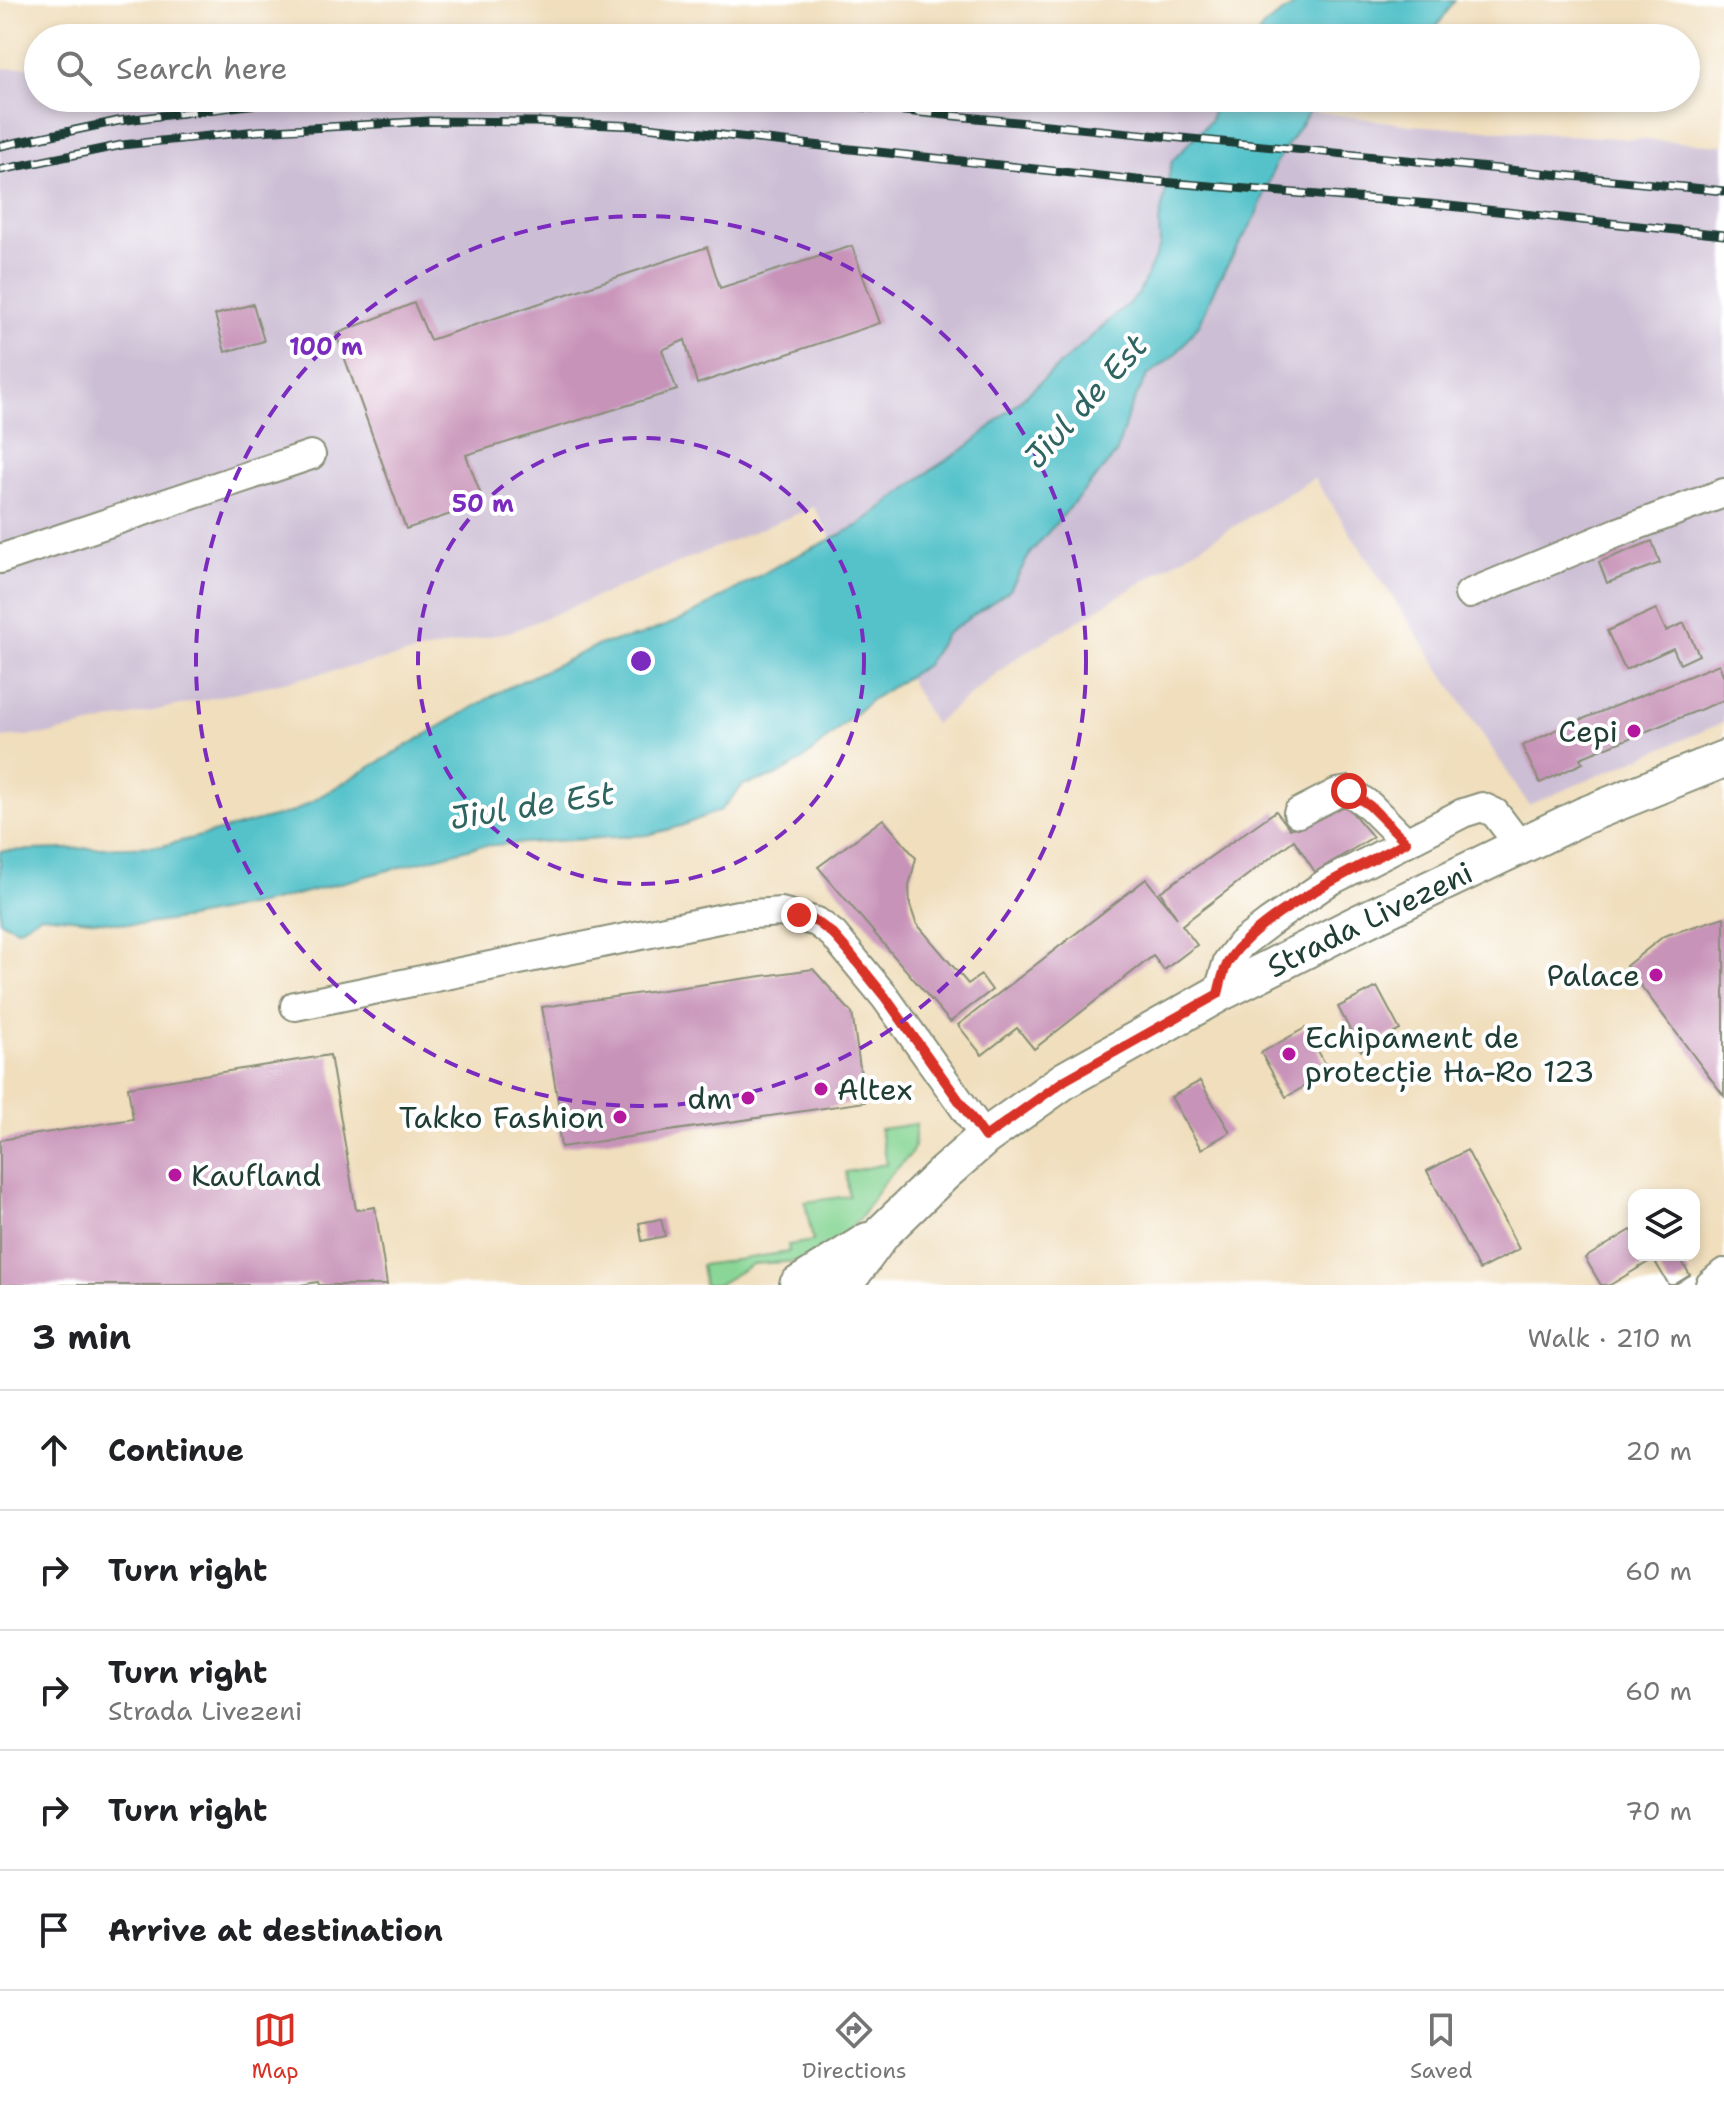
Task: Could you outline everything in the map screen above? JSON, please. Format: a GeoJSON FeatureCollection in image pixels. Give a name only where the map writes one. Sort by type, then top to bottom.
{"type":"FeatureCollection","features":[{"type":"Feature","properties":{"kind":"main road","name":"Strada Livezeni"},"geometry":{"type":"LineString","coordinates":[[844,1285],[883,1232],[985,1137],[1065,1080],[1218,994],[1520,846],[1583,816],[1724,759]]}},
{"type":"Feature","properties":{"kind":"main road","name":"Strada Livezeni"},"geometry":{"type":"LineString","coordinates":[[798,1285],[883,1232]]}},
{"type":"Feature","properties":{"kind":"street"},"geometry":{"type":"LineString","coordinates":[[0,559],[311,455]]}},
{"type":"Feature","properties":{"kind":"street"},"geometry":{"type":"LineString","coordinates":[[1469,594],[1619,532],[1724,493]]}},
{"type":"Feature","properties":{"kind":"street"},"geometry":{"type":"LineString","coordinates":[[1298,813],[1337,793],[1349,791],[1370,806],[1406,842]]}},
{"type":"Feature","properties":{"kind":"street"},"geometry":{"type":"LineString","coordinates":[[1218,994],[1228,961],[1241,944],[1328,882],[1463,813],[1482,807],[1495,813],[1520,846]]}},
{"type":"Feature","properties":{"kind":"street"},"geometry":{"type":"LineString","coordinates":[[295,1006],[738,915],[781,912],[817,922],[833,934],[885,997],[985,1137]]}},
{"type":"Feature","properties":{"kind":"street"},"geometry":{"type":"LineString","coordinates":[[1710,1285],[1724,1273]]}},
{"type":"Feature","properties":{"kind":"shaded area"},"geometry":{"type":"Polygon","coordinates":[[[24,67],[24,112],[1318,112],[1410,125],[1724,145],[1724,722],[1529,805],[1314,478],[1015,659],[934,724],[814,507],[513,631],[50,734],[0,738],[0,69],[24,67]]]}},
{"type":"Feature","properties":{"kind":"green space"},"geometry":{"type":"Polygon","coordinates":[[[916,1124],[911,1154],[883,1183],[861,1217],[841,1239],[801,1261],[753,1264],[717,1285],[704,1285],[701,1265],[789,1252],[788,1245],[813,1241],[805,1202],[849,1196],[846,1172],[886,1164],[880,1129],[916,1124]]]}},
{"type":"Feature","properties":{"kind":"water"},"geometry":{"type":"Polygon","coordinates":[[[1302,0],[1455,0],[1439,24],[1266,24],[1302,0]]]}},
{"type":"Feature","properties":{"kind":"water","name":"Jiul de Est"},"geometry":{"type":"Polygon","coordinates":[[[1212,112],[1309,112],[1276,163],[1256,216],[1217,283],[1200,323],[1175,355],[1147,376],[1129,411],[1116,454],[1031,552],[1010,590],[946,634],[926,665],[871,700],[803,760],[776,776],[743,785],[721,810],[648,835],[479,846],[273,901],[140,925],[41,915],[18,929],[0,921],[0,851],[162,846],[293,812],[503,690],[601,644],[639,636],[685,618],[782,563],[858,526],[931,470],[970,445],[1138,295],[1160,246],[1159,222],[1172,161],[1211,120],[1212,112]]]}},
{"type":"Feature","properties":{"kind":"building"},"geometry":{"type":"Polygon","coordinates":[[[852,246],[880,323],[697,384],[685,340],[662,350],[677,390],[466,455],[484,503],[406,529],[336,334],[414,303],[430,340],[707,247],[720,288],[852,246]]]}},
{"type":"Feature","properties":{"kind":"building"},"geometry":{"type":"Polygon","coordinates":[[[253,304],[264,341],[225,352],[215,315],[253,304]]]}},
{"type":"Feature","properties":{"kind":"building"},"geometry":{"type":"Polygon","coordinates":[[[1652,541],[1660,563],[1607,583],[1599,562],[1652,541]]]}},
{"type":"Feature","properties":{"kind":"building"},"geometry":{"type":"Polygon","coordinates":[[[1656,609],[1666,631],[1684,623],[1699,655],[1680,664],[1673,648],[1625,670],[1607,631],[1656,609]]]}},
{"type":"Feature","properties":{"kind":"building"},"geometry":{"type":"Polygon","coordinates":[[[1719,664],[1724,677],[1724,700],[1580,758],[1583,763],[1540,783],[1522,746],[1719,664]]]}},
{"type":"Feature","properties":{"kind":"building"},"geometry":{"type":"Polygon","coordinates":[[[1344,803],[1373,837],[1315,872],[1294,840],[1182,925],[1197,945],[1164,970],[1153,956],[1034,1049],[1017,1028],[982,1055],[958,1025],[1146,879],[1177,918],[1160,892],[1276,811],[1290,829],[1344,803]]]}},
{"type":"Feature","properties":{"kind":"building"},"geometry":{"type":"Polygon","coordinates":[[[883,819],[916,858],[909,886],[910,905],[916,923],[968,984],[981,975],[992,990],[950,1022],[818,867],[883,819]]]}},
{"type":"Feature","properties":{"kind":"building"},"geometry":{"type":"Polygon","coordinates":[[[1724,917],[1724,1096],[1626,966],[1664,936],[1724,917]]]}},
{"type":"Feature","properties":{"kind":"building"},"geometry":{"type":"Polygon","coordinates":[[[813,969],[852,1013],[865,1102],[561,1147],[558,1127],[562,1126],[542,1007],[813,969]]]}},
{"type":"Feature","properties":{"kind":"building"},"geometry":{"type":"Polygon","coordinates":[[[1377,987],[1400,1030],[1361,1051],[1338,1007],[1377,987]]]}},
{"type":"Feature","properties":{"kind":"building"},"geometry":{"type":"Polygon","coordinates":[[[1305,1028],[1330,1072],[1286,1097],[1261,1053],[1305,1028]]]}},
{"type":"Feature","properties":{"kind":"building","name":"Kaufland"},"geometry":{"type":"Polygon","coordinates":[[[330,1055],[356,1210],[375,1207],[387,1285],[319,1285],[318,1282],[300,1285],[0,1285],[0,1140],[133,1119],[128,1087],[330,1055]]]}},
{"type":"Feature","properties":{"kind":"building"},"geometry":{"type":"Polygon","coordinates":[[[1200,1081],[1230,1132],[1201,1149],[1171,1097],[1200,1081]]]}},
{"type":"Feature","properties":{"kind":"building"},"geometry":{"type":"Polygon","coordinates":[[[1467,1150],[1519,1249],[1479,1270],[1427,1171],[1467,1150]]]}},
{"type":"Feature","properties":{"kind":"building"},"geometry":{"type":"Polygon","coordinates":[[[661,1219],[665,1236],[642,1241],[639,1223],[661,1219]]]}},
{"type":"Feature","properties":{"kind":"building"},"geometry":{"type":"Polygon","coordinates":[[[1628,1232],[1628,1261],[1650,1261],[1610,1285],[1601,1285],[1585,1258],[1628,1232]]]}},
{"type":"Feature","properties":{"kind":"building"},"geometry":{"type":"Polygon","coordinates":[[[1655,1261],[1682,1261],[1690,1275],[1669,1285],[1655,1261]]]}},
{"type":"Feature","properties":{"kind":"railway"},"geometry":{"type":"LineString","coordinates":[[0,146],[118,121],[192,112]]}},
{"type":"Feature","properties":{"kind":"railway"},"geometry":{"type":"LineString","coordinates":[[915,112],[1724,191]]}},
{"type":"Feature","properties":{"kind":"railway"},"geometry":{"type":"LineString","coordinates":[[0,170],[122,145],[258,131],[429,121],[535,122],[638,126],[1137,180],[1430,204],[1724,235]]}},
{"type":"Feature","properties":{"kind":"place","name":"Cepi"},"geometry":{"type":"Point","coordinates":[1634,731]}},
{"type":"Feature","properties":{"kind":"place","name":"Palace"},"geometry":{"type":"Point","coordinates":[1656,975]}},
{"type":"Feature","properties":{"kind":"place","name":"Echipament de protecție Ha-Ro 123"},"geometry":{"type":"Point","coordinates":[1289,1054]}},
{"type":"Feature","properties":{"kind":"place","name":"Altex"},"geometry":{"type":"Point","coordinates":[821,1089]}},
{"type":"Feature","properties":{"kind":"place","name":"dm"},"geometry":{"type":"Point","coordinates":[748,1098]}},
{"type":"Feature","properties":{"kind":"place","name":"Takko Fashion"},"geometry":{"type":"Point","coordinates":[620,1117]}},
{"type":"Feature","properties":{"kind":"place","name":"Kaufland"},"geometry":{"type":"Point","coordinates":[175,1175]}},
{"type":"Feature","properties":{"kind":"route"},"geometry":{"type":"LineString","coordinates":[[799,915],[817,922],[848,951],[885,997],[985,1137],[1065,1080],[1218,994],[1228,961],[1241,944],[1328,882],[1406,842],[1370,806],[1349,791]]}}]}
